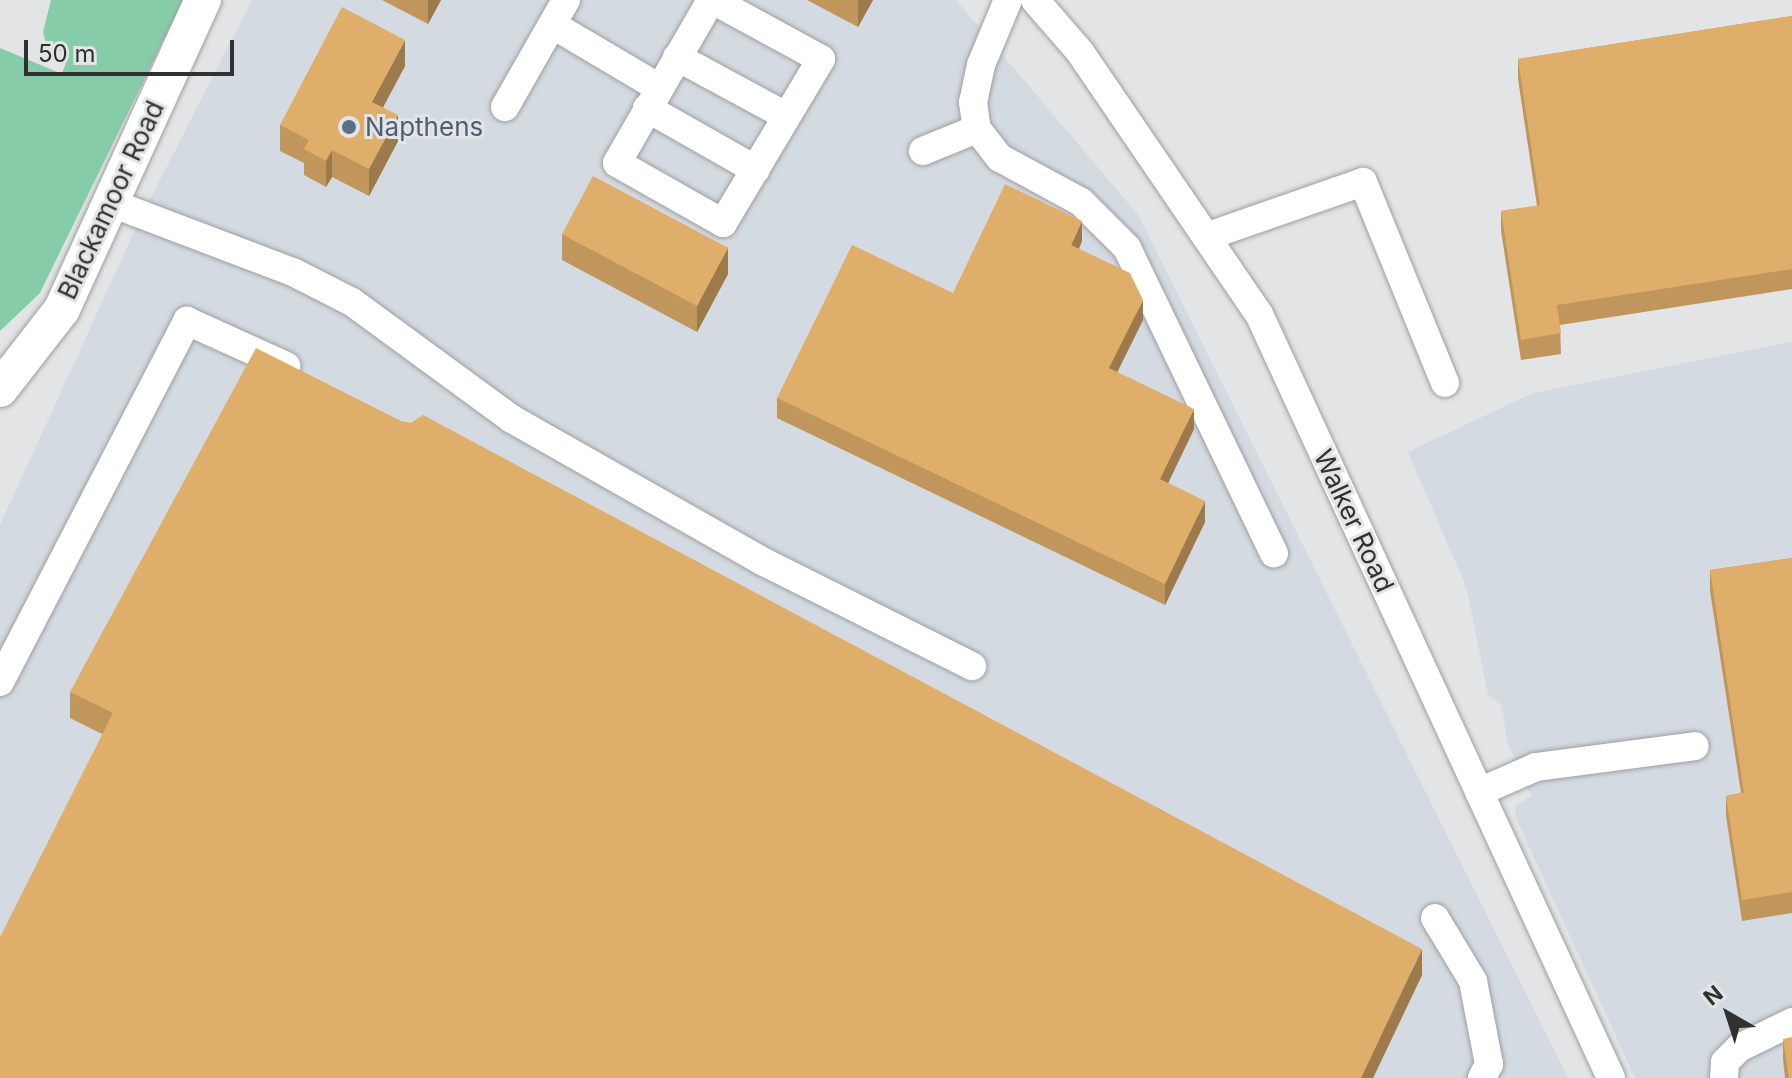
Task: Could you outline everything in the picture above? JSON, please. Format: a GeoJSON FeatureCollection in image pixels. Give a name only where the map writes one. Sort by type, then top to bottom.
{"type":"FeatureCollection","features":[{"type":"Feature","properties":{"kind":"main road","name":"Blackamoor Road"},"geometry":{"type":"LineString","coordinates":[[0,389],[62,309],[203,0]]}},
{"type":"Feature","properties":{"kind":"street"},"geometry":{"type":"LineString","coordinates":[[505,107],[566,0]]}},
{"type":"Feature","properties":{"kind":"street"},"geometry":{"type":"LineString","coordinates":[[712,0],[821,59],[723,223],[617,163],[677,57],[712,0]]}},
{"type":"Feature","properties":{"kind":"street"},"geometry":{"type":"LineString","coordinates":[[1008,0],[981,65],[973,102],[977,129],[1000,158],[1081,202],[1127,248],[1274,553]]}},
{"type":"Feature","properties":{"kind":"street","name":"Walker Road"},"geometry":{"type":"LineString","coordinates":[[1035,0],[1080,52],[1259,314],[1611,1078]]}},
{"type":"Feature","properties":{"kind":"street"},"geometry":{"type":"LineString","coordinates":[[553,25],[756,170]]}},
{"type":"Feature","properties":{"kind":"street"},"geometry":{"type":"LineString","coordinates":[[677,57],[786,116]]}},
{"type":"Feature","properties":{"kind":"street"},"geometry":{"type":"LineString","coordinates":[[923,151],[977,129]]}},
{"type":"Feature","properties":{"kind":"street"},"geometry":{"type":"LineString","coordinates":[[1208,236],[1363,182],[1445,383]]}},
{"type":"Feature","properties":{"kind":"street"},"geometry":{"type":"LineString","coordinates":[[111,203],[293,272],[352,302],[512,419],[762,561],[972,666]]}},
{"type":"Feature","properties":{"kind":"street"},"geometry":{"type":"LineString","coordinates":[[0,682],[187,321],[313,381]]}},
{"type":"Feature","properties":{"kind":"street"},"geometry":{"type":"LineString","coordinates":[[1479,792],[1536,767],[1695,746]]}},
{"type":"Feature","properties":{"kind":"street"},"geometry":{"type":"LineString","coordinates":[[1435,918],[1473,981],[1489,1064],[1482,1078]]}},
{"type":"Feature","properties":{"kind":"street"},"geometry":{"type":"LineString","coordinates":[[1724,1078],[1725,1062],[1739,1048],[1792,1022]]}},
{"type":"Feature","properties":{"kind":"shaded area"},"geometry":{"type":"Polygon","coordinates":[[[252,0],[956,0],[1139,216],[1568,1078],[0,1078],[0,525],[142,215],[252,0]]]}},
{"type":"Feature","properties":{"kind":"shaded area"},"geometry":{"type":"Polygon","coordinates":[[[1792,342],[1792,1078],[1635,1078],[1515,816],[1516,806],[1531,796],[1507,741],[1502,706],[1488,694],[1467,589],[1408,452],[1533,393],[1792,342]]]}},
{"type":"Feature","properties":{"kind":"green space"},"geometry":{"type":"Polygon","coordinates":[[[51,0],[183,0],[40,293],[0,331],[0,48],[62,74],[68,57],[45,40],[43,32],[51,0]]]}},
{"type":"Feature","properties":{"kind":"building"},"geometry":{"type":"Polygon","coordinates":[[[342,7],[405,40],[372,102],[398,115],[369,169],[332,150],[326,161],[304,149],[309,140],[280,125],[342,7]]]}},
{"type":"Feature","properties":{"kind":"building"},"geometry":{"type":"Polygon","coordinates":[[[1792,16],[1792,269],[1557,305],[1561,333],[1521,340],[1501,211],[1540,205],[1518,59],[1792,16]]]}},
{"type":"Feature","properties":{"kind":"building"},"geometry":{"type":"Polygon","coordinates":[[[593,176],[728,248],[697,306],[562,234],[593,176]]]}},
{"type":"Feature","properties":{"kind":"building"},"geometry":{"type":"Polygon","coordinates":[[[1005,184],[1082,221],[1071,245],[1130,273],[1143,300],[1109,368],[1194,409],[1160,479],[1205,501],[1165,584],[777,398],[852,245],[953,293],[1005,184]]]}},
{"type":"Feature","properties":{"kind":"building"},"geometry":{"type":"Polygon","coordinates":[[[256,348],[401,421],[411,423],[423,415],[1422,949],[1361,1078],[0,1078],[0,937],[113,713],[70,692],[256,348]]]}},
{"type":"Feature","properties":{"kind":"building"},"geometry":{"type":"Polygon","coordinates":[[[1792,558],[1792,892],[1742,900],[1726,796],[1744,793],[1710,570],[1792,558]]]}},
{"type":"Feature","properties":{"kind":"building"},"geometry":{"type":"Polygon","coordinates":[[[1792,1037],[1792,1078],[1789,1078],[1783,1039],[1792,1037]]]}},
{"type":"Feature","properties":{"kind":"place","name":"Napthens"},"geometry":{"type":"Point","coordinates":[349,127]}}]}
